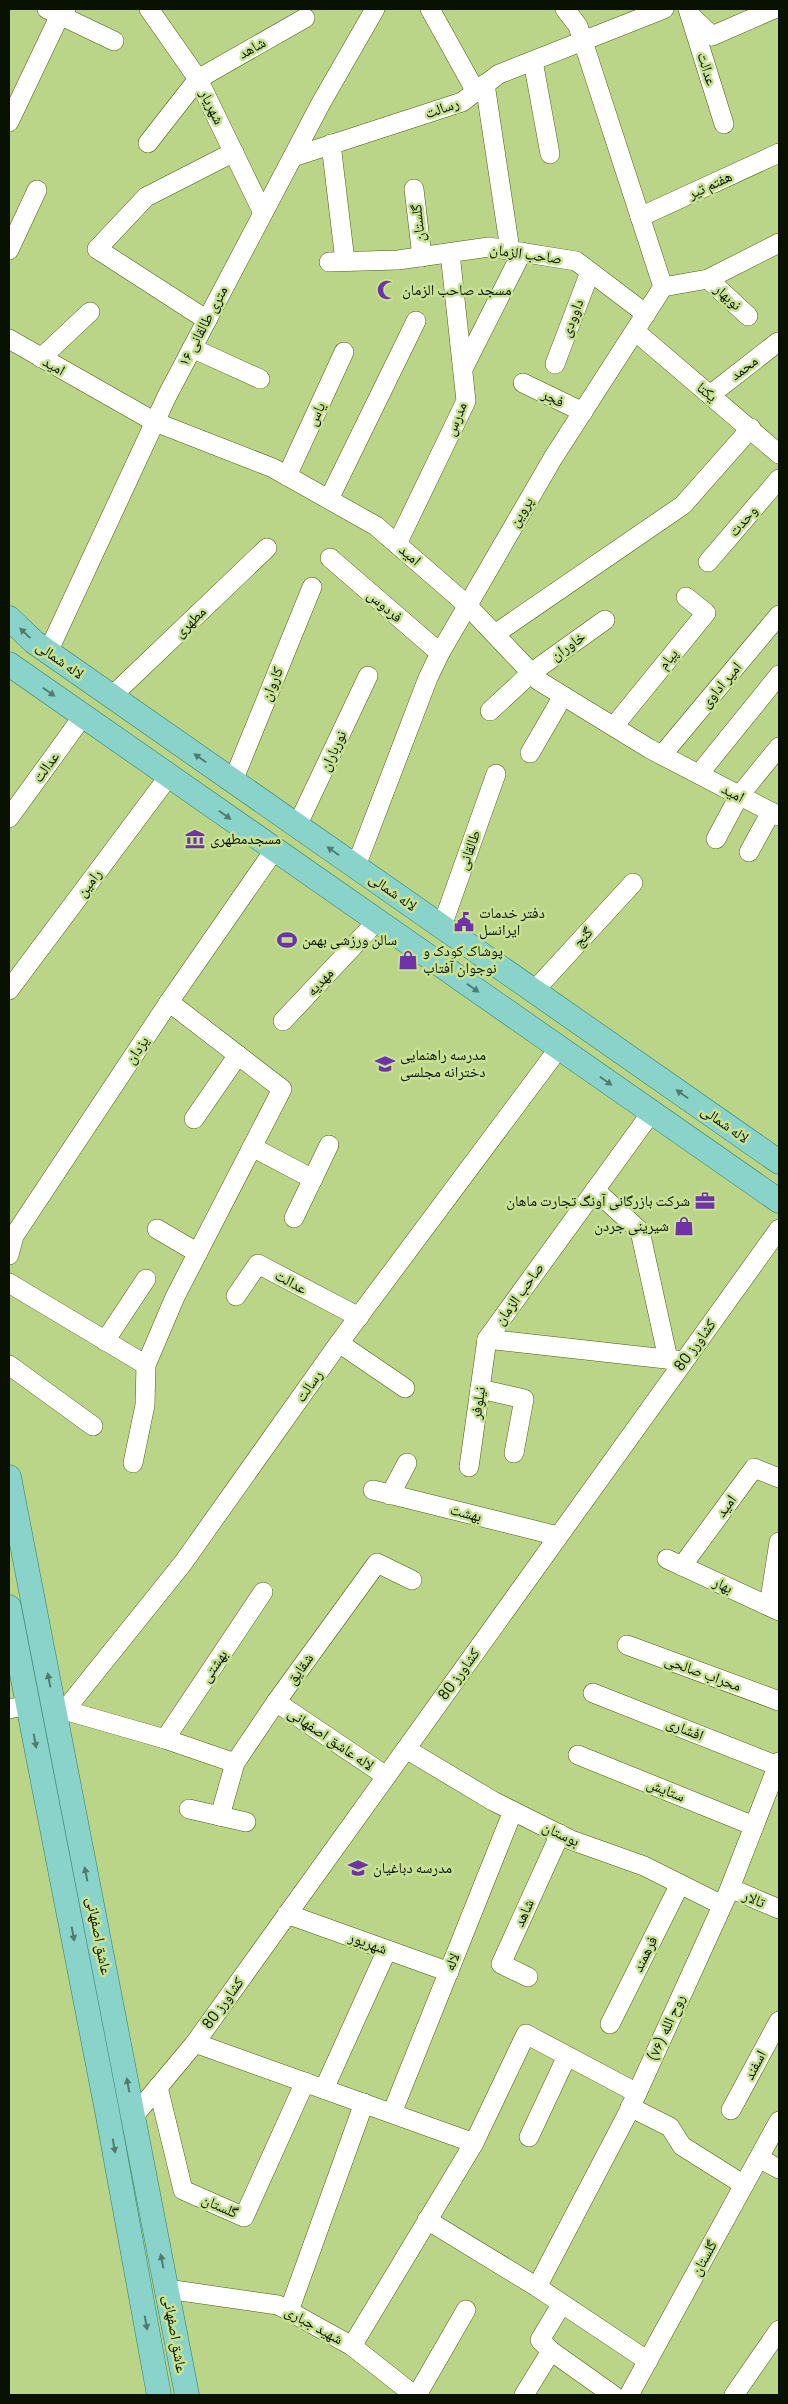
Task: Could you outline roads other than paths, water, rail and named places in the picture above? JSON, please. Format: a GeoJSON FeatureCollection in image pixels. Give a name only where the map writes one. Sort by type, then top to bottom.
{"type":"FeatureCollection","features":[{"type":"Feature","properties":{"kind":"main road","name":"لاله شمالی"},"geometry":{"type":"LineString","coordinates":[[9,618],[48,652],[779,1162]]}},
{"type":"Feature","properties":{"kind":"main road"},"geometry":{"type":"LineString","coordinates":[[13,668],[779,1201]]}},
{"type":"Feature","properties":{"kind":"main road"},"geometry":{"type":"LineString","coordinates":[[452,974],[472,947]]}},
{"type":"Feature","properties":{"kind":"main road","name":"عاشق اصفهانی"},"geometry":{"type":"LineString","coordinates":[[9,1478],[60,1715],[187,2395]]}},
{"type":"Feature","properties":{"kind":"main road","name":"عاشق اصفهانی"},"geometry":{"type":"LineString","coordinates":[[9,1607],[18,1707],[108,2116],[159,2395]]}},
{"type":"Feature","properties":{"kind":"street","name":"۱۶ متری طالقانی"},"geometry":{"type":"LineString","coordinates":[[48,652],[155,422],[192,348],[293,157],[375,9]]}},
{"type":"Feature","properties":{"kind":"street"},"geometry":{"type":"LineString","coordinates":[[430,9],[481,88],[516,251],[463,369]]}},
{"type":"Feature","properties":{"kind":"street"},"geometry":{"type":"LineString","coordinates":[[564,9],[580,33],[663,287],[708,279],[779,243]]}},
{"type":"Feature","properties":{"kind":"street"},"geometry":{"type":"LineString","coordinates":[[688,11],[712,36],[772,9]]}},
{"type":"Feature","properties":{"kind":"street","name":"رسالت"},"geometry":{"type":"LineString","coordinates":[[293,157],[462,102],[498,74],[533,61],[580,33],[655,10]]}},
{"type":"Feature","properties":{"kind":"street"},"geometry":{"type":"LineString","coordinates":[[9,122],[58,11],[114,41]]}},
{"type":"Feature","properties":{"kind":"street","name":"عدالت"},"geometry":{"type":"LineString","coordinates":[[688,11],[724,124]]}},
{"type":"Feature","properties":{"kind":"street","name":"شهریار"},"geometry":{"type":"LineString","coordinates":[[158,12],[198,78],[263,213]]}},
{"type":"Feature","properties":{"kind":"street","name":"شاهد"},"geometry":{"type":"LineString","coordinates":[[198,78],[305,18]]}},
{"type":"Feature","properties":{"kind":"street"},"geometry":{"type":"LineString","coordinates":[[533,61],[550,154]]}},
{"type":"Feature","properties":{"kind":"street"},"geometry":{"type":"LineString","coordinates":[[148,143],[198,78]]}},
{"type":"Feature","properties":{"kind":"street","name":"صاحب الزمان"},"geometry":{"type":"LineString","coordinates":[[330,144],[337,262],[398,260],[489,247],[576,261],[646,314]]}},
{"type":"Feature","properties":{"kind":"street"},"geometry":{"type":"LineString","coordinates":[[207,320],[97,249],[146,197],[234,152]]}},
{"type":"Feature","properties":{"kind":"street","name":"هفتم تیر"},"geometry":{"type":"LineString","coordinates":[[640,217],[779,153]]}},
{"type":"Feature","properties":{"kind":"street","name":"گلستان"},"geometry":{"type":"LineString","coordinates":[[414,189],[422,257]]}},
{"type":"Feature","properties":{"kind":"street"},"geometry":{"type":"LineString","coordinates":[[9,250],[37,190]]}},
{"type":"Feature","properties":{"kind":"street","name":"مدرس"},"geometry":{"type":"LineString","coordinates":[[397,544],[466,401],[450,253]]}},
{"type":"Feature","properties":{"kind":"street","name":"داوودی"},"geometry":{"type":"LineString","coordinates":[[555,364],[590,272]]}},
{"type":"Feature","properties":{"kind":"street","name":"نوبهار"},"geometry":{"type":"LineString","coordinates":[[708,279],[748,316]]}},
{"type":"Feature","properties":{"kind":"street","name":"پروین"},"geometry":{"type":"LineString","coordinates":[[356,866],[428,678],[440,653],[466,604],[582,412],[663,287]]}},
{"type":"Feature","properties":{"kind":"street"},"geometry":{"type":"LineString","coordinates":[[42,358],[90,312]]}},
{"type":"Feature","properties":{"kind":"street"},"geometry":{"type":"LineString","coordinates":[[329,499],[416,321]]}},
{"type":"Feature","properties":{"kind":"street","name":"یکتا"},"geometry":{"type":"LineString","coordinates":[[635,331],[751,428],[779,454]]}},
{"type":"Feature","properties":{"kind":"street","name":"امید"},"geometry":{"type":"LineString","coordinates":[[9,339],[155,422],[273,468],[376,526],[466,604],[539,681],[662,755],[775,814]]}},
{"type":"Feature","properties":{"kind":"street","name":"محمد"},"geometry":{"type":"LineString","coordinates":[[710,394],[778,342]]}},
{"type":"Feature","properties":{"kind":"street"},"geometry":{"type":"LineString","coordinates":[[192,348],[260,379]]}},
{"type":"Feature","properties":{"kind":"street","name":"یاس"},"geometry":{"type":"LineString","coordinates":[[287,476],[344,352]]}},
{"type":"Feature","properties":{"kind":"street","name":"فجر"},"geometry":{"type":"LineString","coordinates":[[523,383],[582,412]]}},
{"type":"Feature","properties":{"kind":"street"},"geometry":{"type":"LineString","coordinates":[[495,634],[683,505],[751,428]]}},
{"type":"Feature","properties":{"kind":"street","name":"وحدت"},"geometry":{"type":"LineString","coordinates":[[708,562],[779,479]]}},
{"type":"Feature","properties":{"kind":"street","name":"مطهری"},"geometry":{"type":"LineString","coordinates":[[112,696],[268,548]]}},
{"type":"Feature","properties":{"kind":"street","name":"فردوس"},"geometry":{"type":"LineString","coordinates":[[330,558],[440,653]]}},
{"type":"Feature","properties":{"kind":"street","name":"کاروان"},"geometry":{"type":"LineString","coordinates":[[233,781],[312,587]]}},
{"type":"Feature","properties":{"kind":"street","name":"پیام"},"geometry":{"type":"LineString","coordinates":[[614,726],[706,613],[686,597]]}},
{"type":"Feature","properties":{"kind":"street","name":"امیر اداوی"},"geometry":{"type":"LineString","coordinates":[[662,755],[779,617]]}},
{"type":"Feature","properties":{"kind":"street","name":"خاوران"},"geometry":{"type":"LineString","coordinates":[[490,711],[531,673],[605,620]]}},
{"type":"Feature","properties":{"kind":"street"},"geometry":{"type":"LineString","coordinates":[[700,774],[779,675]]}},
{"type":"Feature","properties":{"kind":"street","name":"نورباران"},"geometry":{"type":"LineString","coordinates":[[297,826],[368,676]]}},
{"type":"Feature","properties":{"kind":"street"},"geometry":{"type":"LineString","coordinates":[[530,752],[563,696]]}},
{"type":"Feature","properties":{"kind":"street","name":"عدالت"},"geometry":{"type":"LineString","coordinates":[[9,818],[83,716]]}},
{"type":"Feature","properties":{"kind":"street"},"geometry":{"type":"LineString","coordinates":[[716,839],[739,796],[779,747]]}},
{"type":"Feature","properties":{"kind":"street","name":"طالقانی"},"geometry":{"type":"LineString","coordinates":[[442,926],[496,774]]}},
{"type":"Feature","properties":{"kind":"street","name":"رامین"},"geometry":{"type":"LineString","coordinates":[[9,990],[169,776]]}},
{"type":"Feature","properties":{"kind":"street"},"geometry":{"type":"LineString","coordinates":[[749,852],[775,814]]}},
{"type":"Feature","properties":{"kind":"street","name":"یزدان"},"geometry":{"type":"LineString","coordinates":[[9,1256],[14,1236],[169,1002],[275,850]]}},
{"type":"Feature","properties":{"kind":"street","name":"گنج"},"geometry":{"type":"LineString","coordinates":[[534,991],[633,883]]}},
{"type":"Feature","properties":{"kind":"street","name":"مهدیه"},"geometry":{"type":"LineString","coordinates":[[283,1021],[377,920]]}},
{"type":"Feature","properties":{"kind":"street"},"geometry":{"type":"LineString","coordinates":[[133,1463],[145,1405],[146,1365],[175,1297],[282,1089],[169,1002]]}},
{"type":"Feature","properties":{"kind":"street","name":"رسالت"},"geometry":{"type":"LineString","coordinates":[[60,1715],[182,1563],[339,1343],[558,1048]]}},
{"type":"Feature","properties":{"kind":"street"},"geometry":{"type":"LineString","coordinates":[[194,1119],[238,1056]]}},
{"type":"Feature","properties":{"kind":"street","name":"صاحب الزمان"},"geometry":{"type":"LineString","coordinates":[[651,1113],[487,1339],[676,1360]]}},
{"type":"Feature","properties":{"kind":"street"},"geometry":{"type":"LineString","coordinates":[[294,1218],[329,1146]]}},
{"type":"Feature","properties":{"kind":"street"},"geometry":{"type":"LineString","coordinates":[[252,1147],[313,1179]]}},
{"type":"Feature","properties":{"kind":"street"},"geometry":{"type":"LineString","coordinates":[[595,1190],[640,1231],[676,1360]]}},
{"type":"Feature","properties":{"kind":"street"},"geometry":{"type":"LineString","coordinates":[[157,1229],[198,1253]]}},
{"type":"Feature","properties":{"kind":"street","name":"کشاورز 80"},"geometry":{"type":"LineString","coordinates":[[134,2116],[195,2043],[558,1536],[676,1360],[779,1229]]}},
{"type":"Feature","properties":{"kind":"street","name":"عدالت"},"geometry":{"type":"LineString","coordinates":[[236,1296],[258,1264],[358,1317]]}},
{"type":"Feature","properties":{"kind":"street"},"geometry":{"type":"LineString","coordinates":[[105,1341],[146,1279]]}},
{"type":"Feature","properties":{"kind":"street"},"geometry":{"type":"LineString","coordinates":[[9,1283],[146,1365]]}},
{"type":"Feature","properties":{"kind":"street","name":"نیلوفر"},"geometry":{"type":"LineString","coordinates":[[469,1467],[487,1339]]}},
{"type":"Feature","properties":{"kind":"street"},"geometry":{"type":"LineString","coordinates":[[339,1343],[405,1388]]}},
{"type":"Feature","properties":{"kind":"street"},"geometry":{"type":"LineString","coordinates":[[9,1365],[93,1426]]}},
{"type":"Feature","properties":{"kind":"street"},"geometry":{"type":"LineString","coordinates":[[480,1388],[524,1399],[514,1453]]}},
{"type":"Feature","properties":{"kind":"street","name":"بهشت"},"geometry":{"type":"LineString","coordinates":[[407,1463],[382,1492],[558,1536]]}},
{"type":"Feature","properties":{"kind":"street","name":"امید"},"geometry":{"type":"LineString","coordinates":[[674,1563],[754,1468],[779,1478]]}},
{"type":"Feature","properties":{"kind":"street"},"geometry":{"type":"LineString","coordinates":[[774,1609],[779,1542]]}},
{"type":"Feature","properties":{"kind":"street","name":"شقایق"},"geometry":{"type":"LineString","coordinates":[[220,1816],[235,1763],[276,1702],[377,1563],[412,1580]]}},
{"type":"Feature","properties":{"kind":"street","name":"بهار"},"geometry":{"type":"LineString","coordinates":[[674,1563],[774,1609]]}},
{"type":"Feature","properties":{"kind":"street","name":"بهشتی"},"geometry":{"type":"LineString","coordinates":[[165,1739],[264,1592]]}},
{"type":"Feature","properties":{"kind":"street","name":"محراب صالحی"},"geometry":{"type":"LineString","coordinates":[[627,1645],[779,1701]]}},
{"type":"Feature","properties":{"kind":"street","name":"افشاری"},"geometry":{"type":"LineString","coordinates":[[593,1693],[778,1764]]}},
{"type":"Feature","properties":{"kind":"street","name":"لاله عاشق اصفهانی"},"geometry":{"type":"LineString","coordinates":[[276,1702],[386,1776]]}},
{"type":"Feature","properties":{"kind":"street"},"geometry":{"type":"LineString","coordinates":[[60,1715],[165,1739],[235,1763]]}},
{"type":"Feature","properties":{"kind":"street","name":"بوستان"},"geometry":{"type":"LineString","coordinates":[[406,1749],[513,1811],[560,1834],[644,1866],[680,1884],[726,1896]]}},
{"type":"Feature","properties":{"kind":"street","name":"ستایش"},"geometry":{"type":"LineString","coordinates":[[578,1755],[754,1826]]}},
{"type":"Feature","properties":{"kind":"street","name":"روح الله (۷۶)"},"geometry":{"type":"LineString","coordinates":[[536,2286],[634,2100],[726,1896],[778,1764]]}},
{"type":"Feature","properties":{"kind":"street"},"geometry":{"type":"LineString","coordinates":[[189,1809],[246,1822]]}},
{"type":"Feature","properties":{"kind":"street","name":"لاله"},"geometry":{"type":"LineString","coordinates":[[392,2113],[513,1811]]}},
{"type":"Feature","properties":{"kind":"street","name":"شاهد"},"geometry":{"type":"LineString","coordinates":[[528,1977],[501,1964],[560,1834]]}},
{"type":"Feature","properties":{"kind":"street","name":"فرهمند"},"geometry":{"type":"LineString","coordinates":[[610,2024],[680,1884]]}},
{"type":"Feature","properties":{"kind":"street","name":"تالار"},"geometry":{"type":"LineString","coordinates":[[726,1896],[779,1909]]}},
{"type":"Feature","properties":{"kind":"street","name":"شهریور"},"geometry":{"type":"LineString","coordinates":[[288,1914],[448,1972]]}},
{"type":"Feature","properties":{"kind":"street"},"geometry":{"type":"LineString","coordinates":[[324,2088],[387,1950]]}},
{"type":"Feature","properties":{"kind":"street","name":"اسفند"},"geometry":{"type":"LineString","coordinates":[[731,2110],[779,2021]]}},
{"type":"Feature","properties":{"kind":"street"},"geometry":{"type":"LineString","coordinates":[[352,2346],[474,2143],[526,2034],[567,2056],[634,2100],[670,2127],[682,2146],[744,2185]]}},
{"type":"Feature","properties":{"kind":"street"},"geometry":{"type":"LineString","coordinates":[[195,2043],[474,2143]]}},
{"type":"Feature","properties":{"kind":"street"},"geometry":{"type":"LineString","coordinates":[[529,2137],[567,2056]]}},
{"type":"Feature","properties":{"kind":"street","name":"گلستان"},"geometry":{"type":"LineString","coordinates":[[158,2088],[183,2190],[244,2217],[305,2082]]}},
{"type":"Feature","properties":{"kind":"street"},"geometry":{"type":"LineString","coordinates":[[288,2311],[364,2103]]}},
{"type":"Feature","properties":{"kind":"street","name":"گلستان"},"geometry":{"type":"LineString","coordinates":[[629,2395],[779,2121]]}},
{"type":"Feature","properties":{"kind":"street"},"geometry":{"type":"LineString","coordinates":[[759,2158],[779,2168]]}},
{"type":"Feature","properties":{"kind":"street"},"geometry":{"type":"LineString","coordinates":[[427,2220],[536,2286],[648,2361]]}},
{"type":"Feature","properties":{"kind":"street","name":"شهید جباری"},"geometry":{"type":"LineString","coordinates":[[167,2289],[278,2305],[352,2346],[415,2395]]}},
{"type":"Feature","properties":{"kind":"street"},"geometry":{"type":"LineString","coordinates":[[561,2304],[540,2340],[551,2351],[612,2395]]}},
{"type":"Feature","properties":{"kind":"street"},"geometry":{"type":"LineString","coordinates":[[415,2395],[466,2310]]}},
{"type":"Feature","properties":{"kind":"street"},"geometry":{"type":"LineString","coordinates":[[734,2395],[779,2330]]}},
{"type":"Feature","properties":{"kind":"street"},"geometry":{"type":"LineString","coordinates":[[524,2395],[551,2351]]}},
{"type":"Feature","properties":{"kind":"place","name":"مسجد صاحب الزمان"},"geometry":{"type":"Point","coordinates":[387,290]}},
{"type":"Feature","properties":{"kind":"place","name":"مسجدمطهری"},"geometry":{"type":"Point","coordinates":[195,839]}},
{"type":"Feature","properties":{"kind":"place","name":"دفتر خدمات ایرانسل"},"geometry":{"type":"Point","coordinates":[464,922]}},
{"type":"Feature","properties":{"kind":"place","name":"سالن ورزشی بهمن"},"geometry":{"type":"Point","coordinates":[287,940]}},
{"type":"Feature","properties":{"kind":"place","name":"پوشاک کودک و نوجوان آفتاب"},"geometry":{"type":"Point","coordinates":[408,960]}},
{"type":"Feature","properties":{"kind":"place","name":"مدرسه راهنمایی دخترانه مجلسی"},"geometry":{"type":"Point","coordinates":[385,1064]}},
{"type":"Feature","properties":{"kind":"place","name":"شرکت بازرگانی آونگ تجارت ماهان"},"geometry":{"type":"Point","coordinates":[705,1201]}},
{"type":"Feature","properties":{"kind":"place","name":"شیرینی جردن"},"geometry":{"type":"Point","coordinates":[684,1226]}},
{"type":"Feature","properties":{"kind":"place","name":"مدرسه دباغیان"},"geometry":{"type":"Point","coordinates":[358,1868]}}]}
